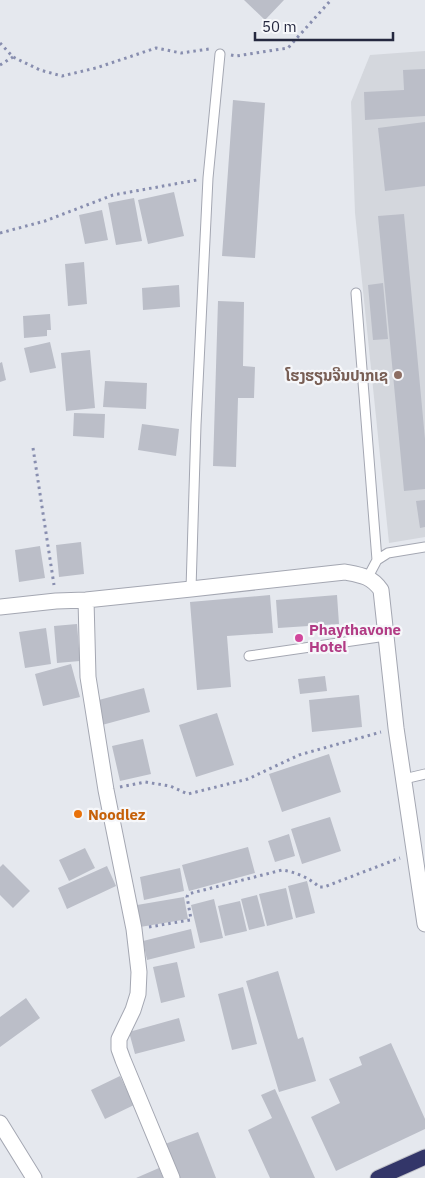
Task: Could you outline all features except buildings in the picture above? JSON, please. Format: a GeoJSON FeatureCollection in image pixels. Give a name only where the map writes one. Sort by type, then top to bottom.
{"type":"FeatureCollection","features":[{"type":"Feature","properties":{"kind":"highway"},"geometry":{"type":"LineString","coordinates":[[378,1178],[425,1157]]}},
{"type":"Feature","properties":{"kind":"street"},"geometry":{"type":"LineString","coordinates":[[0,607],[86,600],[345,572],[368,577],[375,582],[380,590],[396,728],[425,924]]}},
{"type":"Feature","properties":{"kind":"street"},"geometry":{"type":"LineString","coordinates":[[86,600],[88,677],[106,790],[134,929],[139,972],[138,994],[133,1010],[119,1039],[119,1049],[172,1178]]}},
{"type":"Feature","properties":{"kind":"street"},"geometry":{"type":"LineString","coordinates":[[0,1122],[34,1178]]}},
{"type":"Feature","properties":{"kind":"lane"},"geometry":{"type":"LineString","coordinates":[[191,589],[196,425],[208,178],[220,54]]}},
{"type":"Feature","properties":{"kind":"lane"},"geometry":{"type":"LineString","coordinates":[[356,292],[378,560]]}},
{"type":"Feature","properties":{"kind":"lane"},"geometry":{"type":"LineString","coordinates":[[368,577],[378,560],[388,553],[425,547]]}},
{"type":"Feature","properties":{"kind":"lane"},"geometry":{"type":"LineString","coordinates":[[250,656],[386,636]]}},
{"type":"Feature","properties":{"kind":"lane"},"geometry":{"type":"LineString","coordinates":[[404,779],[425,774]]}},
{"type":"Feature","properties":{"kind":"path"},"geometry":{"type":"LineString","coordinates":[[0,43],[13,58],[40,70],[62,76],[96,68],[156,48],[181,53],[208,48],[220,54],[236,56],[288,48],[331,0]]}},
{"type":"Feature","properties":{"kind":"path"},"geometry":{"type":"LineString","coordinates":[[0,65],[13,58]]}},
{"type":"Feature","properties":{"kind":"path"},"geometry":{"type":"LineString","coordinates":[[0,233],[45,221],[113,195],[208,178]]}},
{"type":"Feature","properties":{"kind":"path"},"geometry":{"type":"LineString","coordinates":[[33,448],[56,601]]}},
{"type":"Feature","properties":{"kind":"path"},"geometry":{"type":"LineString","coordinates":[[106,790],[145,782],[170,786],[188,794],[248,779],[299,755],[396,728]]}},
{"type":"Feature","properties":{"kind":"path"},"geometry":{"type":"LineString","coordinates":[[134,929],[190,920],[188,894],[282,870],[292,872],[315,883],[319,887],[324,887],[415,853]]}},
{"type":"Feature","properties":{"kind":"shaded area","name":"ໂຮງຮຽນຈີນປາກເຊ"},"geometry":{"type":"Polygon","coordinates":[[[425,51],[425,537],[389,543],[355,213],[351,102],[370,55],[425,51]]]}},
{"type":"Feature","properties":{"kind":"place","name":"ໂຮງຮຽນຈີນປາກເຊ"},"geometry":{"type":"Point","coordinates":[398,375]}},
{"type":"Feature","properties":{"kind":"place","name":"Phaythavone Hotel"},"geometry":{"type":"Point","coordinates":[299,638]}},
{"type":"Feature","properties":{"kind":"place","name":"Noodlez"},"geometry":{"type":"Point","coordinates":[78,814]}}]}
